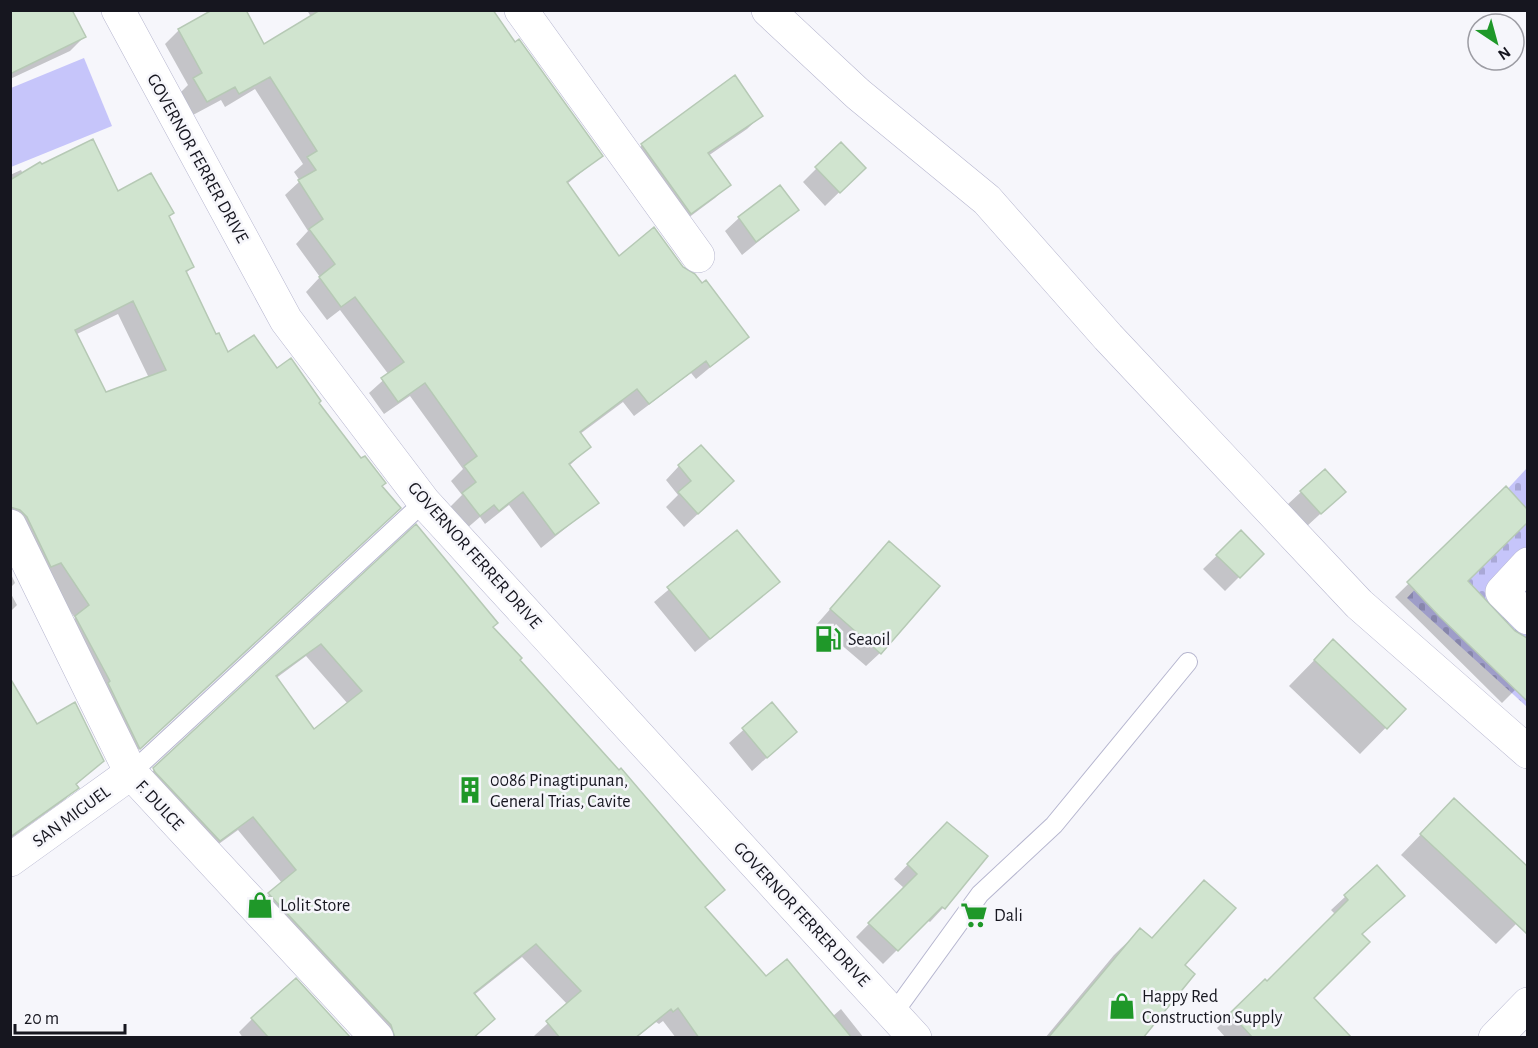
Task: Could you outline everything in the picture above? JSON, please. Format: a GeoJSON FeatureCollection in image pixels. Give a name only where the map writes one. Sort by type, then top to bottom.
{"type":"FeatureCollection","features":[{"type":"Feature","properties":{"kind":"street","name":"GOVERNOR FERRER DRIVE"},"geometry":{"type":"LineString","coordinates":[[118,10],[286,320],[424,501],[915,1038]]}},
{"type":"Feature","properties":{"kind":"street"},"geometry":{"type":"LineString","coordinates":[[521,10],[698,256]]}},
{"type":"Feature","properties":{"kind":"street"},"geometry":{"type":"LineString","coordinates":[[768,10],[858,94],[987,200],[1108,337],[1359,604],[1527,752]]}},
{"type":"Feature","properties":{"kind":"street","name":"F. DULCE"},"geometry":{"type":"LineString","coordinates":[[10,526],[131,773],[377,1038]]}},
{"type":"Feature","properties":{"kind":"street"},"geometry":{"type":"LineString","coordinates":[[1527,564],[1502,592],[1527,618]]}},
{"type":"Feature","properties":{"kind":"street","name":"SAN MIGUEL"},"geometry":{"type":"LineString","coordinates":[[10,860],[131,773]]}},
{"type":"Feature","properties":{"kind":"street"},"geometry":{"type":"LineString","coordinates":[[1495,1038],[1527,1004]]}},
{"type":"Feature","properties":{"kind":"lane"},"geometry":{"type":"LineString","coordinates":[[131,773],[424,501]]}},
{"type":"Feature","properties":{"kind":"lane"},"geometry":{"type":"LineString","coordinates":[[894,1014],[980,894],[1054,825],[1188,662]]}},
{"type":"Feature","properties":{"kind":"green space"},"geometry":{"type":"Polygon","coordinates":[[[84,58],[112,126],[11,167],[11,88],[84,58]]]}},
{"type":"Feature","properties":{"kind":"green space"},"geometry":{"type":"Polygon","coordinates":[[[1527,468],[1527,707],[1407,598],[1527,468]]]}},
{"type":"Feature","properties":{"kind":"building"},"geometry":{"type":"Polygon","coordinates":[[[10,10],[72,10],[86,37],[10,74],[10,10]]]}},
{"type":"Feature","properties":{"kind":"building"},"geometry":{"type":"Polygon","coordinates":[[[212,10],[246,10],[264,44],[320,10],[493,10],[515,42],[519,39],[603,156],[567,182],[619,256],[654,227],[683,267],[695,274],[702,283],[706,280],[749,337],[710,367],[706,361],[649,404],[637,389],[580,432],[591,447],[569,464],[599,503],[555,535],[523,492],[499,511],[494,505],[480,516],[462,493],[476,482],[464,466],[477,456],[425,383],[398,402],[381,378],[404,362],[355,297],[341,307],[319,277],[335,264],[309,229],[323,219],[298,180],[316,170],[307,157],[317,151],[270,77],[239,94],[235,87],[207,102],[193,78],[202,73],[178,29],[212,10]]]}},
{"type":"Feature","properties":{"kind":"building"},"geometry":{"type":"Polygon","coordinates":[[[735,75],[763,116],[708,153],[731,185],[691,214],[641,144],[735,75]]]}},
{"type":"Feature","properties":{"kind":"building"},"geometry":{"type":"Polygon","coordinates":[[[93,139],[118,191],[151,173],[174,213],[169,216],[194,267],[186,271],[216,334],[219,333],[228,352],[254,335],[277,368],[291,358],[321,401],[319,403],[361,458],[365,456],[386,483],[382,486],[401,508],[140,749],[108,683],[110,681],[75,616],[89,605],[61,563],[51,567],[27,517],[20,510],[10,507],[10,180],[40,162],[42,164],[93,139]],[[133,301],[75,330],[106,392],[166,370],[133,301]]]}},
{"type":"Feature","properties":{"kind":"building"},"geometry":{"type":"Polygon","coordinates":[[[841,142],[866,168],[840,193],[815,167],[841,142]]]}},
{"type":"Feature","properties":{"kind":"building"},"geometry":{"type":"Polygon","coordinates":[[[780,185],[799,210],[756,242],[738,217],[780,185]]]}},
{"type":"Feature","properties":{"kind":"building"},"geometry":{"type":"Polygon","coordinates":[[[701,445],[734,481],[698,514],[678,492],[691,481],[678,465],[701,445]]]}},
{"type":"Feature","properties":{"kind":"building"},"geometry":{"type":"Polygon","coordinates":[[[1325,469],[1346,492],[1321,514],[1300,491],[1325,469]]]}},
{"type":"Feature","properties":{"kind":"building"},"geometry":{"type":"Polygon","coordinates":[[[1506,486],[1527,509],[1527,523],[1468,581],[1515,631],[1527,638],[1527,701],[1407,582],[1506,486]]]}},
{"type":"Feature","properties":{"kind":"building"},"geometry":{"type":"Polygon","coordinates":[[[416,524],[498,623],[493,627],[522,658],[520,660],[619,770],[621,768],[725,890],[705,907],[766,976],[787,959],[852,1038],[699,1038],[678,1008],[673,1012],[671,1009],[635,1038],[560,1038],[546,1021],[581,991],[536,944],[474,993],[495,1019],[473,1038],[395,1038],[391,1025],[268,893],[296,870],[253,817],[220,841],[153,768],[416,524]],[[321,644],[276,676],[314,729],[362,691],[321,644]]]}},
{"type":"Feature","properties":{"kind":"building"},"geometry":{"type":"Polygon","coordinates":[[[737,530],[780,582],[710,639],[667,587],[737,530]]]}},
{"type":"Feature","properties":{"kind":"building"},"geometry":{"type":"Polygon","coordinates":[[[1241,530],[1264,554],[1240,578],[1216,555],[1241,530]]]}},
{"type":"Feature","properties":{"kind":"building"},"geometry":{"type":"Polygon","coordinates":[[[889,541],[940,586],[881,654],[830,609],[889,541]]]}},
{"type":"Feature","properties":{"kind":"building"},"geometry":{"type":"Polygon","coordinates":[[[1333,639],[1406,709],[1387,729],[1314,660],[1333,639]]]}},
{"type":"Feature","properties":{"kind":"building"},"geometry":{"type":"Polygon","coordinates":[[[10,678],[37,724],[75,702],[104,761],[76,784],[79,788],[10,837],[10,678]]]}},
{"type":"Feature","properties":{"kind":"building"},"geometry":{"type":"Polygon","coordinates":[[[772,702],[797,732],[767,758],[742,728],[772,702]]]}},
{"type":"Feature","properties":{"kind":"building"},"geometry":{"type":"Polygon","coordinates":[[[1454,798],[1527,866],[1527,934],[1420,834],[1454,798]]]}},
{"type":"Feature","properties":{"kind":"building"},"geometry":{"type":"Polygon","coordinates":[[[947,822],[988,856],[945,909],[942,907],[898,951],[868,923],[917,874],[907,864],[947,822]]]}},
{"type":"Feature","properties":{"kind":"building"},"geometry":{"type":"Polygon","coordinates":[[[1377,865],[1405,896],[1362,934],[1370,942],[1314,998],[1352,1038],[1253,1038],[1230,1013],[1265,979],[1267,981],[1348,900],[1344,895],[1377,865]]]}},
{"type":"Feature","properties":{"kind":"building","name":"Happy Red Construction Supply"},"geometry":{"type":"Polygon","coordinates":[[[1204,880],[1236,908],[1185,965],[1195,974],[1143,1038],[1048,1038],[1140,928],[1152,938],[1204,880]]]}},
{"type":"Feature","properties":{"kind":"building"},"geometry":{"type":"Polygon","coordinates":[[[296,978],[351,1038],[269,1038],[251,1018],[296,978]]]}},
{"type":"Feature","properties":{"kind":"place","name":"Seaoil"},"geometry":{"type":"Point","coordinates":[828,639]}},
{"type":"Feature","properties":{"kind":"place","name":"0086 Pinagtipunan, General Trias, Cavite"},"geometry":{"type":"Point","coordinates":[470,790]}},
{"type":"Feature","properties":{"kind":"place","name":"Lolit Store"},"geometry":{"type":"Point","coordinates":[260,905]}},
{"type":"Feature","properties":{"kind":"place","name":"Dali"},"geometry":{"type":"Point","coordinates":[974,915]}},
{"type":"Feature","properties":{"kind":"place","name":"Happy Red Construction Supply"},"geometry":{"type":"Point","coordinates":[1122,1006]}}]}
